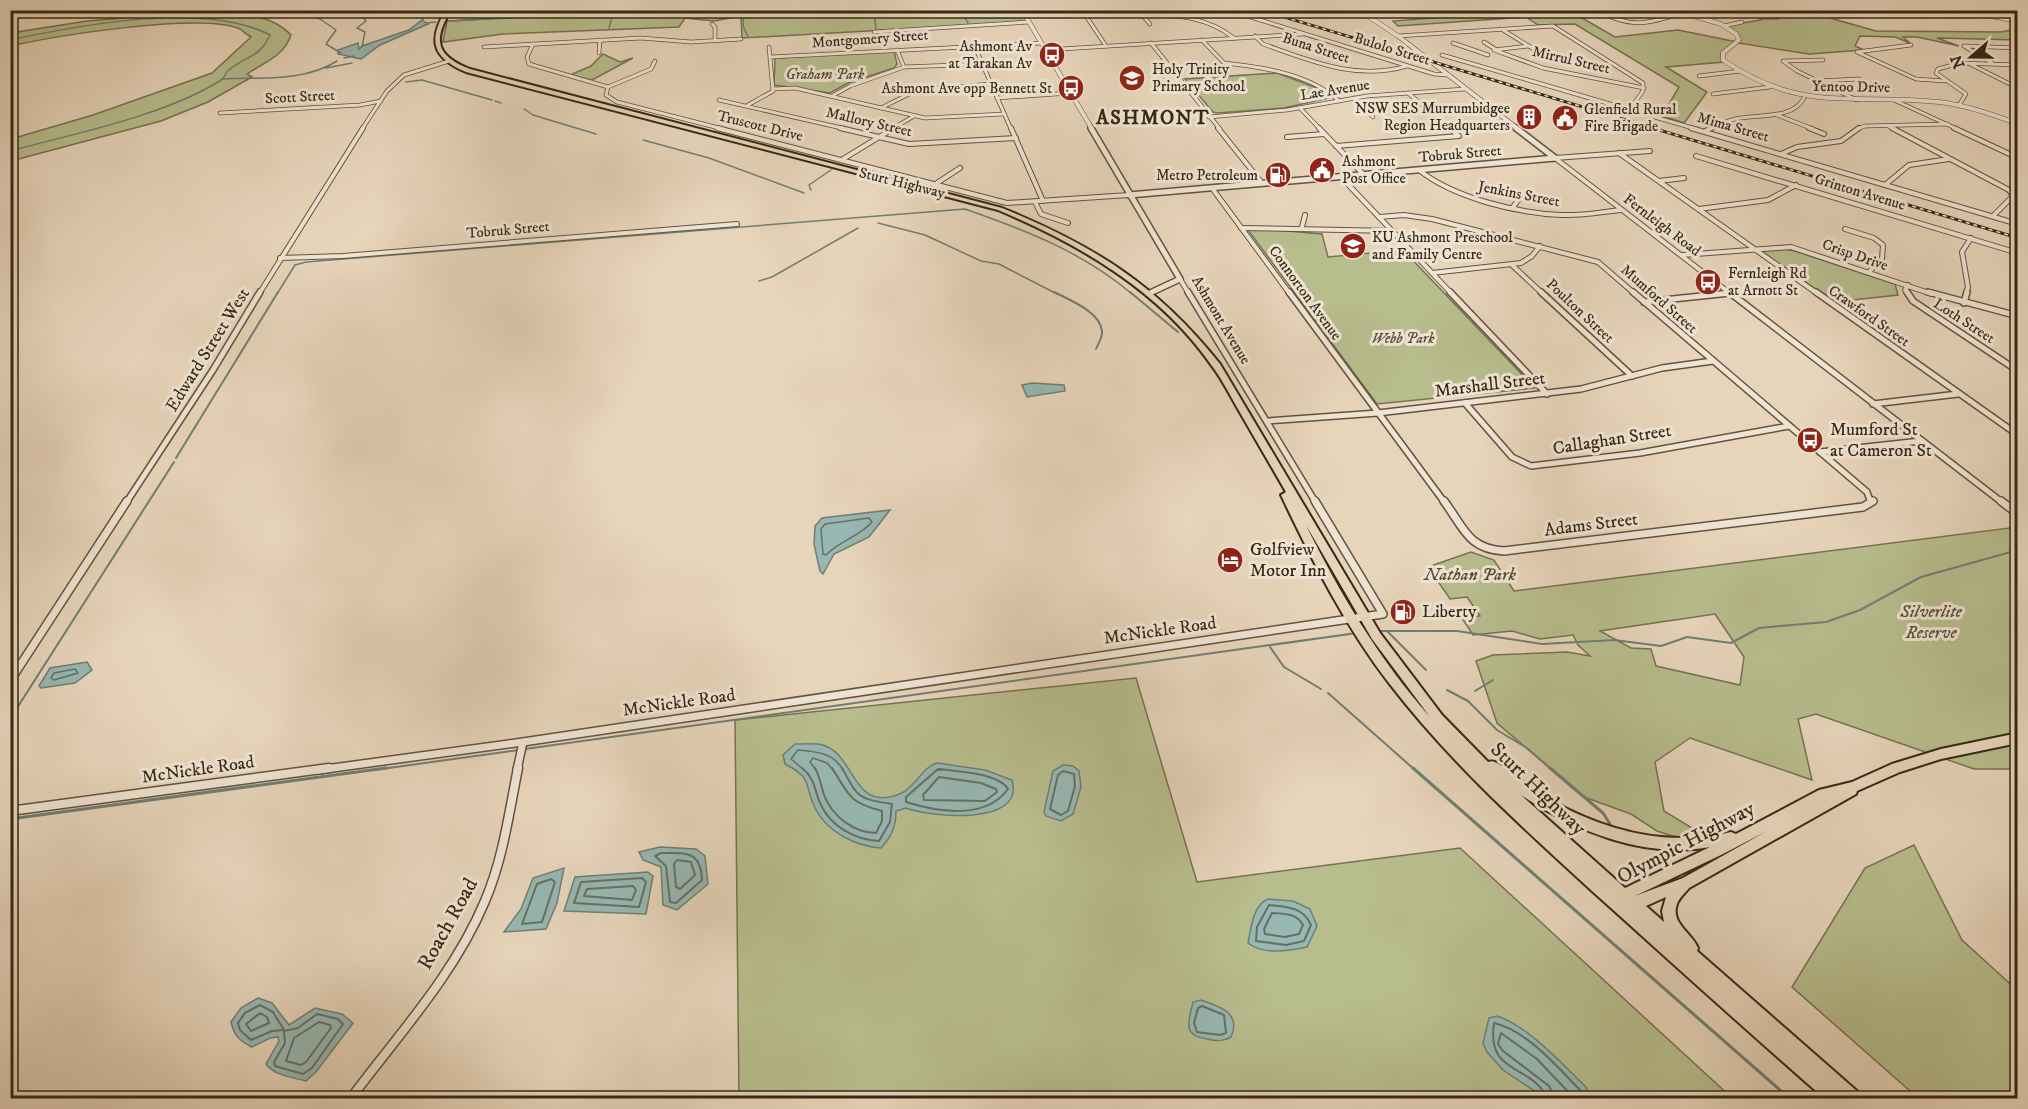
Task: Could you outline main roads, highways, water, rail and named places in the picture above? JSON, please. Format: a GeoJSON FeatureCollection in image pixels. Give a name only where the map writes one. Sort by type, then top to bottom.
{"type":"FeatureCollection","features":[{"type":"Feature","properties":{"kind":"highway","name":"Sturt Highway"},"geometry":{"type":"LineString","coordinates":[[448,10],[439,28],[437,41],[449,61],[497,79],[1000,210],[1035,223],[1087,249],[1150,293],[1184,325],[1205,350],[1364,616],[1368,633],[1393,681],[1452,749],[1502,799],[1730,990],[1852,1098]]}},
{"type":"Feature","properties":{"kind":"highway","name":"Sturt Highway"},"geometry":{"type":"LineString","coordinates":[[1266,449],[1303,532],[1352,618],[1368,633],[1450,730],[1499,783],[1836,1098]]}},
{"type":"Feature","properties":{"kind":"highway"},"geometry":{"type":"LineString","coordinates":[[1450,730],[1500,774],[1527,793],[1564,814],[1604,831],[1639,840],[1682,844],[1717,842],[1746,834]]}},
{"type":"Feature","properties":{"kind":"highway","name":"Olympic Highway"},"geometry":{"type":"LineString","coordinates":[[1625,903],[1746,834],[1824,794],[1854,787],[1896,768],[1941,754],[2018,738]]}},
{"type":"Feature","properties":{"kind":"highway","name":"Olympic Highway"},"geometry":{"type":"LineString","coordinates":[[1625,903],[1688,882],[1841,798],[1854,787]]}},
{"type":"Feature","properties":{"kind":"highway"},"geometry":{"type":"LineString","coordinates":[[1688,882],[1670,901],[1671,922],[1683,939],[1730,990]]}},
{"type":"Feature","properties":{"kind":"water"},"geometry":{"type":"Polygon","coordinates":[[[422,20],[428,24],[380,45],[361,59],[338,54],[338,50],[358,43],[359,49],[409,30],[422,20]]]}},
{"type":"Feature","properties":{"kind":"water"},"geometry":{"type":"Polygon","coordinates":[[[1032,383],[1064,385],[1065,391],[1027,397],[1022,385],[1032,383]]]}},
{"type":"Feature","properties":{"kind":"water"},"geometry":{"type":"Polygon","coordinates":[[[890,510],[869,537],[834,554],[823,574],[820,571],[814,544],[815,526],[822,518],[890,510]]]}},
{"type":"Feature","properties":{"kind":"water"},"geometry":{"type":"Polygon","coordinates":[[[87,662],[92,670],[75,683],[41,688],[39,686],[50,668],[87,662]]]}},
{"type":"Feature","properties":{"kind":"water"},"geometry":{"type":"Polygon","coordinates":[[[795,744],[820,744],[834,751],[862,788],[880,798],[901,793],[913,784],[926,769],[937,763],[985,770],[1012,780],[1012,795],[1005,805],[991,812],[973,815],[934,814],[906,808],[896,811],[894,827],[888,840],[881,848],[871,847],[852,841],[834,831],[820,817],[811,800],[804,778],[785,764],[783,755],[795,744]]]}},
{"type":"Feature","properties":{"kind":"water"},"geometry":{"type":"Polygon","coordinates":[[[1063,765],[1073,766],[1079,771],[1081,787],[1073,814],[1061,821],[1046,816],[1044,812],[1053,771],[1063,765]]]}},
{"type":"Feature","properties":{"kind":"water"},"geometry":{"type":"Polygon","coordinates":[[[660,847],[696,849],[705,856],[708,884],[677,910],[663,905],[661,867],[643,860],[639,852],[660,847]]]}},
{"type":"Feature","properties":{"kind":"water"},"geometry":{"type":"Polygon","coordinates":[[[564,868],[557,903],[546,929],[504,932],[521,909],[533,878],[564,868]]]}},
{"type":"Feature","properties":{"kind":"water"},"geometry":{"type":"Polygon","coordinates":[[[648,872],[653,876],[646,914],[564,911],[575,877],[648,872]]]}},
{"type":"Feature","properties":{"kind":"water"},"geometry":{"type":"Polygon","coordinates":[[[1268,899],[1293,901],[1310,909],[1317,926],[1307,947],[1268,951],[1248,943],[1256,912],[1259,906],[1268,899]]]}},
{"type":"Feature","properties":{"kind":"water"},"geometry":{"type":"Polygon","coordinates":[[[258,998],[272,1003],[289,1025],[315,1008],[342,1014],[353,1023],[316,1072],[306,1081],[290,1077],[279,1074],[266,1064],[279,1041],[278,1037],[270,1038],[252,1047],[240,1040],[234,1031],[231,1022],[241,1008],[258,998]]]}},
{"type":"Feature","properties":{"kind":"water"},"geometry":{"type":"Polygon","coordinates":[[[1201,1000],[1221,1008],[1231,1016],[1234,1029],[1231,1037],[1213,1040],[1199,1037],[1190,1031],[1189,1021],[1193,1002],[1201,1000]]]}},
{"type":"Feature","properties":{"kind":"water"},"geometry":{"type":"Polygon","coordinates":[[[1497,1016],[1521,1028],[1544,1047],[1586,1087],[1587,1098],[1545,1098],[1503,1070],[1487,1052],[1483,1043],[1489,1018],[1497,1016]]]}},
{"type":"Feature","properties":{"kind":"waterway"},"geometry":{"type":"LineString","coordinates":[[297,10],[320,19],[336,30],[326,44],[341,53]]}},
{"type":"Feature","properties":{"kind":"waterway"},"geometry":{"type":"LineString","coordinates":[[360,10],[366,12],[362,16],[366,21],[357,28],[365,32],[362,47]]}},
{"type":"Feature","properties":{"kind":"waterway"},"geometry":{"type":"LineString","coordinates":[[422,21],[428,10]]}},
{"type":"Feature","properties":{"kind":"waterway"},"geometry":{"type":"LineString","coordinates":[[451,21],[659,10]]}},
{"type":"Feature","properties":{"kind":"waterway"},"geometry":{"type":"LineString","coordinates":[[744,10],[743,26],[748,37]]}},
{"type":"Feature","properties":{"kind":"waterway"},"geometry":{"type":"LineString","coordinates":[[874,10],[876,29]]}},
{"type":"Feature","properties":{"kind":"waterway"},"geometry":{"type":"LineString","coordinates":[[961,10],[968,23]]}},
{"type":"Feature","properties":{"kind":"waterway"},"geometry":{"type":"LineString","coordinates":[[609,28],[612,17]]}},
{"type":"Feature","properties":{"kind":"waterway"},"geometry":{"type":"LineString","coordinates":[[10,40],[106,23],[178,18],[212,19],[243,25],[270,35],[257,53],[235,65],[222,79],[199,92],[119,122],[10,151]]}},
{"type":"Feature","properties":{"kind":"waterway"},"geometry":{"type":"LineString","coordinates":[[427,23],[436,22]]}},
{"type":"Feature","properties":{"kind":"waterway"},"geometry":{"type":"LineString","coordinates":[[344,58],[354,56]]}},
{"type":"Feature","properties":{"kind":"waterway"},"geometry":{"type":"LineString","coordinates":[[223,79],[296,75],[324,68],[337,61]]}},
{"type":"Feature","properties":{"kind":"waterway"},"geometry":{"type":"LineString","coordinates":[[326,68],[352,63]]}},
{"type":"Feature","properties":{"kind":"waterway"},"geometry":{"type":"LineString","coordinates":[[406,82],[422,80],[492,100]]}},
{"type":"Feature","properties":{"kind":"waterway"},"geometry":{"type":"LineString","coordinates":[[495,101],[501,103]]}},
{"type":"Feature","properties":{"kind":"waterway"},"geometry":{"type":"LineString","coordinates":[[524,109],[533,115],[596,134]]}},
{"type":"Feature","properties":{"kind":"waterway"},"geometry":{"type":"LineString","coordinates":[[643,140],[709,158],[804,193]]}},
{"type":"Feature","properties":{"kind":"waterway"},"geometry":{"type":"LineString","coordinates":[[811,190],[809,185],[831,170]]}},
{"type":"Feature","properties":{"kind":"waterway"},"geometry":{"type":"LineString","coordinates":[[277,294],[295,265],[306,262],[965,209],[1010,225],[1073,254],[1094,266],[1132,294]]}},
{"type":"Feature","properties":{"kind":"waterway"},"geometry":{"type":"LineString","coordinates":[[878,223],[925,235],[981,261],[999,264],[1057,294]]}},
{"type":"Feature","properties":{"kind":"waterway"},"geometry":{"type":"LineString","coordinates":[[759,281],[772,277],[858,228]]}},
{"type":"Feature","properties":{"kind":"waterway"},"geometry":{"type":"LineString","coordinates":[[176,458],[278,292]]}},
{"type":"Feature","properties":{"kind":"waterway"},"geometry":{"type":"LineString","coordinates":[[1054,292],[1083,307],[1096,318],[1102,333],[1096,349]]}},
{"type":"Feature","properties":{"kind":"waterway"},"geometry":{"type":"LineString","coordinates":[[1130,292],[1178,332]]}},
{"type":"Feature","properties":{"kind":"waterway"},"geometry":{"type":"LineString","coordinates":[[10,719],[174,462]]}},
{"type":"Feature","properties":{"kind":"waterway"},"geometry":{"type":"LineString","coordinates":[[1377,631],[1457,631],[1542,644],[1614,640],[1661,646],[1687,637],[1731,643],[1759,628],[1826,622],[1860,610],[1921,577],[2018,550]]}},
{"type":"Feature","properties":{"kind":"waterway"},"geometry":{"type":"LineString","coordinates":[[1388,632],[1426,670]]}},
{"type":"Feature","properties":{"kind":"waterway"},"geometry":{"type":"LineString","coordinates":[[525,749],[1357,633]]}},
{"type":"Feature","properties":{"kind":"waterway"},"geometry":{"type":"LineString","coordinates":[[1270,647],[1284,667],[1321,689]]}},
{"type":"Feature","properties":{"kind":"waterway"},"geometry":{"type":"LineString","coordinates":[[1475,691],[1493,680]]}},
{"type":"Feature","properties":{"kind":"waterway"},"geometry":{"type":"LineString","coordinates":[[1447,690],[1468,701],[1497,730],[1527,748],[1552,770]]}},
{"type":"Feature","properties":{"kind":"waterway"},"geometry":{"type":"LineString","coordinates":[[1328,693],[1415,770]]}},
{"type":"Feature","properties":{"kind":"waterway"},"geometry":{"type":"LineString","coordinates":[[374,770],[519,750]]}},
{"type":"Feature","properties":{"kind":"waterway"},"geometry":{"type":"LineString","coordinates":[[10,819],[386,768]]}},
{"type":"Feature","properties":{"kind":"waterway"},"geometry":{"type":"LineString","coordinates":[[1413,768],[1789,1098]]}},
{"type":"Feature","properties":{"kind":"waterway"},"geometry":{"type":"LineString","coordinates":[[1550,768],[1603,813],[1610,824]]}},
{"type":"Feature","properties":{"kind":"railway"},"geometry":{"type":"LineString","coordinates":[[1261,10],[2018,238]]}},
{"type":"Feature","properties":{"kind":"place","name":"Ashmont Av at Tarakan Av"},"geometry":{"type":"Point","coordinates":[1052,55]}},
{"type":"Feature","properties":{"kind":"place","name":"Holy Trinity Primary School"},"geometry":{"type":"Point","coordinates":[1132,78]}},
{"type":"Feature","properties":{"kind":"place","name":"Ashmont Ave opp Bennett St"},"geometry":{"type":"Point","coordinates":[1071,88]}},
{"type":"Feature","properties":{"kind":"place","name":"NSW SES Murrumbidgee Region Headquarters"},"geometry":{"type":"Point","coordinates":[1529,117]}},
{"type":"Feature","properties":{"kind":"place","name":"Glenfield Rural Fire Brigade"},"geometry":{"type":"Point","coordinates":[1565,118]}},
{"type":"Feature","properties":{"kind":"place","name":"Ashmont Post Office"},"geometry":{"type":"Point","coordinates":[1322,170]}},
{"type":"Feature","properties":{"kind":"place","name":"Metro Petroleum"},"geometry":{"type":"Point","coordinates":[1278,175]}},
{"type":"Feature","properties":{"kind":"place","name":"KU Ashmont Preschool and Family Centre"},"geometry":{"type":"Point","coordinates":[1353,246]}},
{"type":"Feature","properties":{"kind":"place","name":"Fernleigh Rd at Arnott St"},"geometry":{"type":"Point","coordinates":[1708,282]}},
{"type":"Feature","properties":{"kind":"place","name":"Mumford St at Cameron St"},"geometry":{"type":"Point","coordinates":[1810,440]}},
{"type":"Feature","properties":{"kind":"place","name":"Golfview Motor Inn"},"geometry":{"type":"Point","coordinates":[1230,560]}},
{"type":"Feature","properties":{"kind":"place","name":"Liberty"},"geometry":{"type":"Point","coordinates":[1403,612]}},
{"type":"Feature","properties":{"kind":"district","name":"ASHMONT"},"geometry":{"type":"Point","coordinates":[1153,118]}},
{"type":"Feature","properties":{"kind":"park label","name":"Graham Park"},"geometry":{"type":"Point","coordinates":[825,74]}},
{"type":"Feature","properties":{"kind":"park label","name":"Webb Park"},"geometry":{"type":"Point","coordinates":[1403,338]}},
{"type":"Feature","properties":{"kind":"park label","name":"Nathan Park"},"geometry":{"type":"Point","coordinates":[1470,575]}},
{"type":"Feature","properties":{"kind":"park label","name":"Silverlite Reserve"},"geometry":{"type":"Point","coordinates":[1931,622]}}]}
